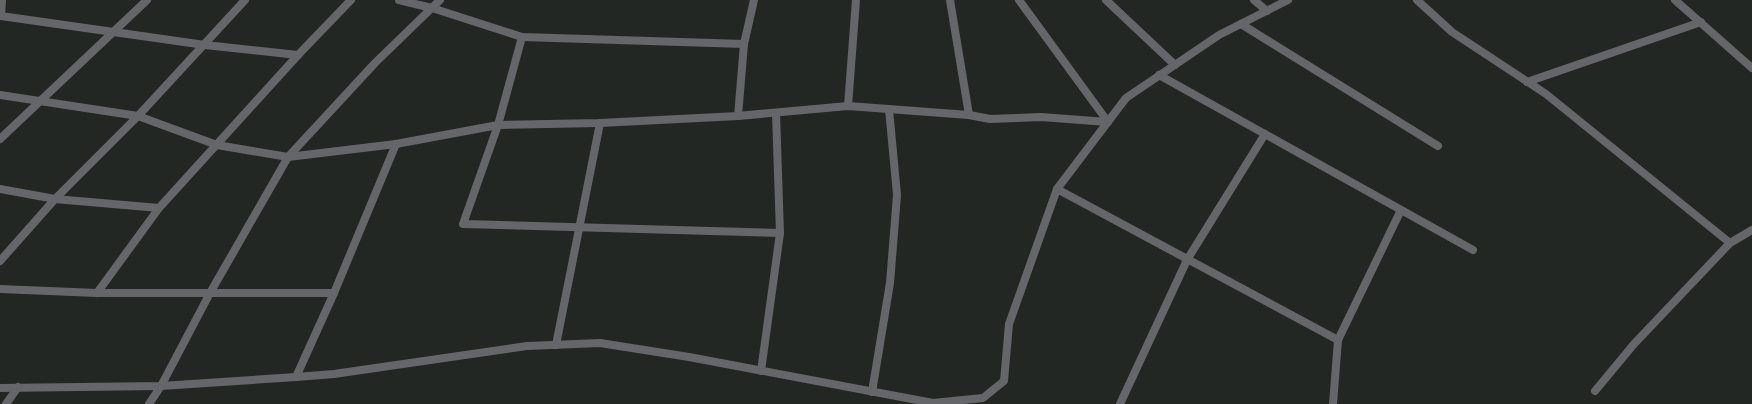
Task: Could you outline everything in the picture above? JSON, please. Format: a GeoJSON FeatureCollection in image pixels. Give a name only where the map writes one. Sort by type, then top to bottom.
{"type":"FeatureCollection","features":[{"type":"Feature","properties":{"kind":"street"},"geometry":{"type":"LineString","coordinates":[[2,0],[1,16],[205,45],[298,55]]}},
{"type":"Feature","properties":{"kind":"street"},"geometry":{"type":"LineString","coordinates":[[0,139],[147,0]]}},
{"type":"Feature","properties":{"kind":"street"},"geometry":{"type":"LineString","coordinates":[[0,261],[55,199],[138,116],[245,0]]}},
{"type":"Feature","properties":{"kind":"street"},"geometry":{"type":"LineString","coordinates":[[97,293],[159,208],[298,55],[352,0]]}},
{"type":"Feature","properties":{"kind":"street"},"geometry":{"type":"LineString","coordinates":[[399,0],[432,8],[522,37],[744,44]]}},
{"type":"Feature","properties":{"kind":"street"},"geometry":{"type":"LineString","coordinates":[[149,404],[161,386],[210,293],[288,157],[375,63],[440,0]]}},
{"type":"Feature","properties":{"kind":"street"},"geometry":{"type":"LineString","coordinates":[[738,116],[744,44],[754,0]]}},
{"type":"Feature","properties":{"kind":"street"},"geometry":{"type":"LineString","coordinates":[[848,106],[856,0]]}},
{"type":"Feature","properties":{"kind":"street"},"geometry":{"type":"LineString","coordinates":[[950,0],[969,114]]}},
{"type":"Feature","properties":{"kind":"street"},"geometry":{"type":"LineString","coordinates":[[1019,0],[1108,122]]}},
{"type":"Feature","properties":{"kind":"street"},"geometry":{"type":"LineString","coordinates":[[1106,0],[1175,65]]}},
{"type":"Feature","properties":{"kind":"street"},"geometry":{"type":"LineString","coordinates":[[1254,0],[1267,11]]}},
{"type":"Feature","properties":{"kind":"street"},"geometry":{"type":"LineString","coordinates":[[0,388],[161,386],[296,377],[334,374],[527,346],[600,343],[689,357],[933,404],[984,401],[1004,382],[1009,324],[1057,189],[1126,98],[1219,35],[1288,0]]}},
{"type":"Feature","properties":{"kind":"street"},"geometry":{"type":"LineString","coordinates":[[1417,0],[1452,32],[1546,94],[1730,243]]}},
{"type":"Feature","properties":{"kind":"street"},"geometry":{"type":"LineString","coordinates":[[1675,0],[1752,68]]}},
{"type":"Feature","properties":{"kind":"street"},"geometry":{"type":"LineString","coordinates":[[1527,82],[1701,22]]}},
{"type":"Feature","properties":{"kind":"street"},"geometry":{"type":"LineString","coordinates":[[1241,24],[1438,146]]}},
{"type":"Feature","properties":{"kind":"street"},"geometry":{"type":"LineString","coordinates":[[522,37],[498,125],[463,224],[780,233]]}},
{"type":"Feature","properties":{"kind":"street"},"geometry":{"type":"LineString","coordinates":[[1159,76],[1473,250]]}},
{"type":"Feature","properties":{"kind":"street"},"geometry":{"type":"LineString","coordinates":[[0,95],[41,100],[138,116],[217,145],[288,157],[396,144],[498,125],[600,123],[738,116],[848,106],[969,114],[990,119],[1041,118],[1108,122]]}},
{"type":"Feature","properties":{"kind":"street"},"geometry":{"type":"LineString","coordinates":[[872,392],[890,283],[897,196],[889,109]]}},
{"type":"Feature","properties":{"kind":"street"},"geometry":{"type":"LineString","coordinates":[[761,371],[780,233],[776,112]]}},
{"type":"Feature","properties":{"kind":"street"},"geometry":{"type":"LineString","coordinates":[[556,345],[600,123]]}},
{"type":"Feature","properties":{"kind":"street"},"geometry":{"type":"LineString","coordinates":[[1120,404],[1188,260],[1264,134]]}},
{"type":"Feature","properties":{"kind":"street"},"geometry":{"type":"LineString","coordinates":[[296,377],[334,293],[396,144]]}},
{"type":"Feature","properties":{"kind":"street"},"geometry":{"type":"LineString","coordinates":[[0,189],[55,199],[159,208]]}},
{"type":"Feature","properties":{"kind":"street"},"geometry":{"type":"LineString","coordinates":[[1057,189],[1338,340]]}},
{"type":"Feature","properties":{"kind":"street"},"geometry":{"type":"LineString","coordinates":[[1333,404],[1338,340],[1401,210]]}},
{"type":"Feature","properties":{"kind":"street"},"geometry":{"type":"LineString","coordinates":[[1595,391],[1634,344],[1730,243],[1752,230]]}},
{"type":"Feature","properties":{"kind":"street"},"geometry":{"type":"LineString","coordinates":[[0,289],[97,293],[334,293]]}},
{"type":"Feature","properties":{"kind":"street"},"geometry":{"type":"LineString","coordinates":[[6,404],[18,387]]}}]}
